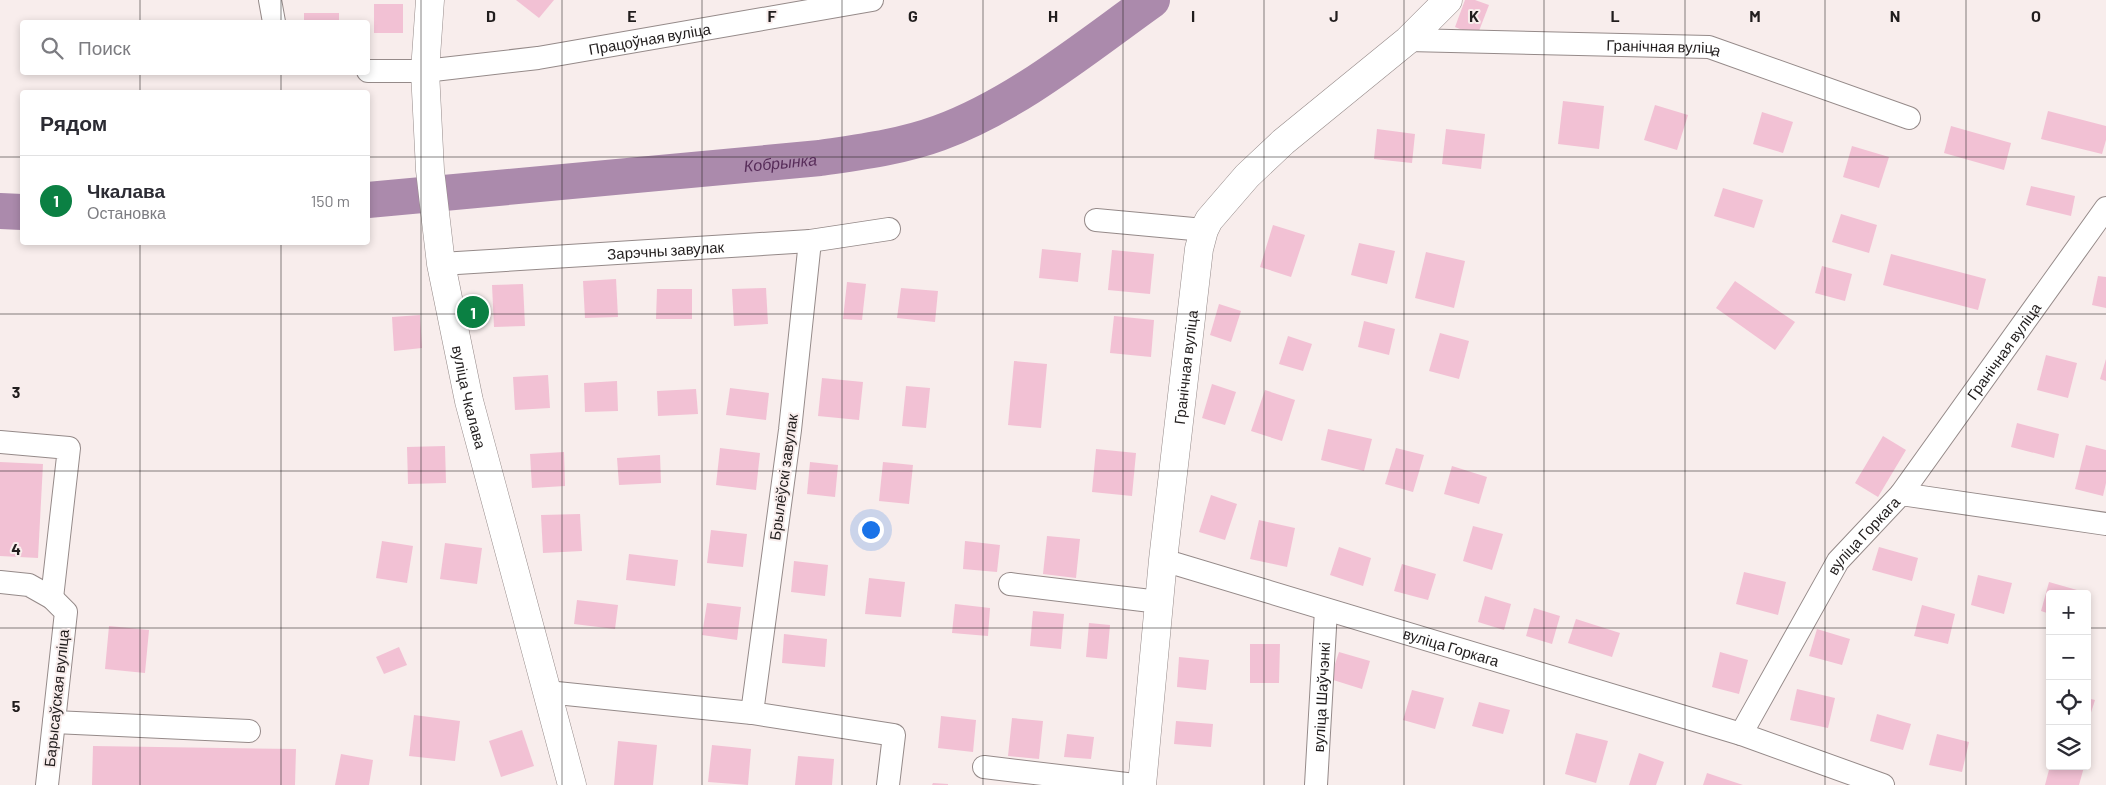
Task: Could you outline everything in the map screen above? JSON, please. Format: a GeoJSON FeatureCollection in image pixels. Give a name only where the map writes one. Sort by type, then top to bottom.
{"type":"FeatureCollection","features":[{"type":"Feature","properties":{"kind":"main road","name":"вуліца Чкалава"},"geometry":{"type":"LineString","coordinates":[[430,0],[425,71],[430,170],[441,264],[469,401],[572,785]]}},
{"type":"Feature","properties":{"kind":"main road","name":"Гранічная вуліца"},"geometry":{"type":"LineString","coordinates":[[1142,785],[1163,560],[1199,250],[1204,230],[1218,208],[1251,172],[1283,142],[1408,40],[1448,0]]}},
{"type":"Feature","properties":{"kind":"street"},"geometry":{"type":"LineString","coordinates":[[270,0],[274,20]]}},
{"type":"Feature","properties":{"kind":"street","name":"Працоўная вуліца"},"geometry":{"type":"LineString","coordinates":[[370,71],[425,71],[538,58],[872,0]]}},
{"type":"Feature","properties":{"kind":"street","name":"Гранічная вуліца"},"geometry":{"type":"LineString","coordinates":[[1408,40],[1709,47],[1909,118]]}},
{"type":"Feature","properties":{"kind":"street","name":"Гранічная вуліца"},"geometry":{"type":"LineString","coordinates":[[1901,494],[2106,208]]}},
{"type":"Feature","properties":{"kind":"street"},"geometry":{"type":"LineString","coordinates":[[1096,220],[1204,230]]}},
{"type":"Feature","properties":{"kind":"street","name":"Зарэчны завулак"},"geometry":{"type":"LineString","coordinates":[[441,264],[810,241],[889,229]]}},
{"type":"Feature","properties":{"kind":"street","name":"Брылёўскі завулак"},"geometry":{"type":"LineString","coordinates":[[752,712],[790,430],[810,241]]}},
{"type":"Feature","properties":{"kind":"street","name":"Барысаўская вуліца"},"geometry":{"type":"LineString","coordinates":[[0,442],[68,448],[54,722],[47,785]]}},
{"type":"Feature","properties":{"kind":"street","name":"вуліца Горкага"},"geometry":{"type":"LineString","coordinates":[[1740,734],[1838,561],[1901,494],[2106,524]]}},
{"type":"Feature","properties":{"kind":"street","name":"вуліца Горкага"},"geometry":{"type":"LineString","coordinates":[[1163,560],[1740,734],[1883,785]]}},
{"type":"Feature","properties":{"kind":"street"},"geometry":{"type":"LineString","coordinates":[[0,582],[29,585],[59,605]]}},
{"type":"Feature","properties":{"kind":"street"},"geometry":{"type":"LineString","coordinates":[[1010,584],[1159,602]]}},
{"type":"Feature","properties":{"kind":"street","name":"вуліца Шаўчэнкі"},"geometry":{"type":"LineString","coordinates":[[1316,785],[1326,610]]}},
{"type":"Feature","properties":{"kind":"street"},"geometry":{"type":"LineString","coordinates":[[547,692],[752,712],[894,735],[888,785]]}},
{"type":"Feature","properties":{"kind":"street"},"geometry":{"type":"LineString","coordinates":[[54,722],[249,731]]}},
{"type":"Feature","properties":{"kind":"street"},"geometry":{"type":"LineString","coordinates":[[984,767],[1135,785]]}},
{"type":"Feature","properties":{"kind":"building"},"geometry":{"type":"Polygon","coordinates":[[[516,0],[554,0],[539,18],[516,0]]]}},
{"type":"Feature","properties":{"kind":"building"},"geometry":{"type":"Polygon","coordinates":[[[1465,0],[1475,0],[1489,5],[1477,36],[1455,27],[1465,0]]]}},
{"type":"Feature","properties":{"kind":"building"},"geometry":{"type":"Polygon","coordinates":[[[374,4],[403,4],[403,33],[374,33],[374,4]]]}},
{"type":"Feature","properties":{"kind":"building"},"geometry":{"type":"Polygon","coordinates":[[[304,13],[339,13],[339,20],[304,20],[304,13]]]}},
{"type":"Feature","properties":{"kind":"building"},"geometry":{"type":"Polygon","coordinates":[[[1563,101],[1604,106],[1599,149],[1558,144],[1563,101]]]}},
{"type":"Feature","properties":{"kind":"building"},"geometry":{"type":"Polygon","coordinates":[[[1655,105],[1688,115],[1677,150],[1644,140],[1655,105]]]}},
{"type":"Feature","properties":{"kind":"building"},"geometry":{"type":"Polygon","coordinates":[[[2048,111],[2106,126],[2106,140],[2102,154],[2041,139],[2048,111]]]}},
{"type":"Feature","properties":{"kind":"building"},"geometry":{"type":"Polygon","coordinates":[[[1762,112],[1793,122],[1783,153],[1753,144],[1762,112]]]}},
{"type":"Feature","properties":{"kind":"building"},"geometry":{"type":"Polygon","coordinates":[[[1951,126],[2011,143],[2004,170],[1944,153],[1951,126]]]}},
{"type":"Feature","properties":{"kind":"building"},"geometry":{"type":"Polygon","coordinates":[[[1377,129],[1415,134],[1412,163],[1374,159],[1377,129]]]}},
{"type":"Feature","properties":{"kind":"building"},"geometry":{"type":"Polygon","coordinates":[[[1446,129],[1485,134],[1481,169],[1442,164],[1446,129]]]}},
{"type":"Feature","properties":{"kind":"building"},"geometry":{"type":"Polygon","coordinates":[[[1852,146],[1889,157],[1879,188],[1843,177],[1852,146]]]}},
{"type":"Feature","properties":{"kind":"building"},"geometry":{"type":"Polygon","coordinates":[[[2031,186],[2075,196],[2071,216],[2026,205],[2031,186]]]}},
{"type":"Feature","properties":{"kind":"building"},"geometry":{"type":"Polygon","coordinates":[[[1723,188],[1763,200],[1754,228],[1714,216],[1723,188]]]}},
{"type":"Feature","properties":{"kind":"building"},"geometry":{"type":"Polygon","coordinates":[[[1841,214],[1877,225],[1869,253],[1832,242],[1841,214]]]}},
{"type":"Feature","properties":{"kind":"building"},"geometry":{"type":"Polygon","coordinates":[[[1273,225],[1305,235],[1291,277],[1260,267],[1273,225]]]}},
{"type":"Feature","properties":{"kind":"building"},"geometry":{"type":"Polygon","coordinates":[[[1359,243],[1395,251],[1387,284],[1351,275],[1359,243]]]}},
{"type":"Feature","properties":{"kind":"building"},"geometry":{"type":"Polygon","coordinates":[[[1042,249],[1081,253],[1078,282],[1039,278],[1042,249]]]}},
{"type":"Feature","properties":{"kind":"building"},"geometry":{"type":"Polygon","coordinates":[[[1112,250],[1154,254],[1150,294],[1108,290],[1112,250]]]}},
{"type":"Feature","properties":{"kind":"building"},"geometry":{"type":"Polygon","coordinates":[[[1426,252],[1465,261],[1454,308],[1415,298],[1426,252]]]}},
{"type":"Feature","properties":{"kind":"building"},"geometry":{"type":"Polygon","coordinates":[[[1891,254],[1986,279],[1978,310],[1883,285],[1891,254]]]}},
{"type":"Feature","properties":{"kind":"building"},"geometry":{"type":"Polygon","coordinates":[[[1822,266],[1852,274],[1845,301],[1815,293],[1822,266]]]}},
{"type":"Feature","properties":{"kind":"building"},"geometry":{"type":"Polygon","coordinates":[[[2098,276],[2106,277],[2106,308],[2092,305],[2098,276]]]}},
{"type":"Feature","properties":{"kind":"building"},"geometry":{"type":"Polygon","coordinates":[[[616,279],[618,317],[585,318],[583,281],[616,279]]]}},
{"type":"Feature","properties":{"kind":"building"},"geometry":{"type":"Polygon","coordinates":[[[1735,281],[1795,322],[1775,350],[1716,308],[1735,281]]]}},
{"type":"Feature","properties":{"kind":"building"},"geometry":{"type":"Polygon","coordinates":[[[847,282],[866,284],[862,320],[843,319],[847,282]]]}},
{"type":"Feature","properties":{"kind":"building"},"geometry":{"type":"Polygon","coordinates":[[[523,284],[525,326],[494,327],[492,285],[523,284]]]}},
{"type":"Feature","properties":{"kind":"building"},"geometry":{"type":"Polygon","coordinates":[[[766,288],[768,324],[734,326],[732,289],[766,288]]]}},
{"type":"Feature","properties":{"kind":"building"},"geometry":{"type":"Polygon","coordinates":[[[901,288],[938,291],[935,322],[897,318],[901,288]]]}},
{"type":"Feature","properties":{"kind":"building"},"geometry":{"type":"Polygon","coordinates":[[[657,289],[692,289],[692,319],[656,319],[657,289]]]}},
{"type":"Feature","properties":{"kind":"building"},"geometry":{"type":"Polygon","coordinates":[[[1219,304],[1241,311],[1231,342],[1210,335],[1219,304]]]}},
{"type":"Feature","properties":{"kind":"building"},"geometry":{"type":"Polygon","coordinates":[[[420,315],[422,348],[394,351],[392,317],[420,315]]]}},
{"type":"Feature","properties":{"kind":"building"},"geometry":{"type":"Polygon","coordinates":[[[1114,316],[1154,320],[1151,357],[1110,353],[1114,316]]]}},
{"type":"Feature","properties":{"kind":"building"},"geometry":{"type":"Polygon","coordinates":[[[1364,321],[1395,329],[1389,355],[1358,347],[1364,321]]]}},
{"type":"Feature","properties":{"kind":"building"},"geometry":{"type":"Polygon","coordinates":[[[1440,333],[1469,341],[1459,379],[1429,371],[1440,333]]]}},
{"type":"Feature","properties":{"kind":"building"},"geometry":{"type":"Polygon","coordinates":[[[1288,336],[1312,344],[1303,371],[1279,364],[1288,336]]]}},
{"type":"Feature","properties":{"kind":"building"},"geometry":{"type":"Polygon","coordinates":[[[2046,355],[2077,363],[2068,398],[2037,390],[2046,355]]]}},
{"type":"Feature","properties":{"kind":"building"},"geometry":{"type":"Polygon","coordinates":[[[2106,359],[2106,381],[2100,379],[2106,359]]]}},
{"type":"Feature","properties":{"kind":"building"},"geometry":{"type":"Polygon","coordinates":[[[1014,361],[1047,364],[1041,428],[1008,425],[1014,361]]]}},
{"type":"Feature","properties":{"kind":"building"},"geometry":{"type":"Polygon","coordinates":[[[548,375],[550,408],[515,410],[513,377],[548,375]]]}},
{"type":"Feature","properties":{"kind":"building"},"geometry":{"type":"Polygon","coordinates":[[[822,378],[863,382],[859,420],[818,416],[822,378]]]}},
{"type":"Feature","properties":{"kind":"building"},"geometry":{"type":"Polygon","coordinates":[[[617,381],[618,411],[585,412],[584,383],[617,381]]]}},
{"type":"Feature","properties":{"kind":"building"},"geometry":{"type":"Polygon","coordinates":[[[1212,384],[1236,392],[1225,425],[1202,418],[1212,384]]]}},
{"type":"Feature","properties":{"kind":"building"},"geometry":{"type":"Polygon","coordinates":[[[906,386],[930,388],[926,428],[902,426],[906,386]]]}},
{"type":"Feature","properties":{"kind":"building"},"geometry":{"type":"Polygon","coordinates":[[[730,388],[769,393],[766,420],[726,415],[730,388]]]}},
{"type":"Feature","properties":{"kind":"building"},"geometry":{"type":"Polygon","coordinates":[[[696,389],[698,414],[658,416],[657,391],[696,389]]]}},
{"type":"Feature","properties":{"kind":"building"},"geometry":{"type":"Polygon","coordinates":[[[1265,390],[1295,400],[1282,441],[1251,431],[1265,390]]]}},
{"type":"Feature","properties":{"kind":"building"},"geometry":{"type":"Polygon","coordinates":[[[2017,423],[2059,434],[2054,458],[2011,447],[2017,423]]]}},
{"type":"Feature","properties":{"kind":"building"},"geometry":{"type":"Polygon","coordinates":[[[1328,429],[1372,439],[1364,471],[1321,460],[1328,429]]]}},
{"type":"Feature","properties":{"kind":"building"},"geometry":{"type":"Polygon","coordinates":[[[1883,436],[1906,450],[1878,497],[1855,483],[1883,436]]]}},
{"type":"Feature","properties":{"kind":"building"},"geometry":{"type":"Polygon","coordinates":[[[2086,445],[2106,450],[2106,483],[2103,496],[2075,489],[2086,445]]]}},
{"type":"Feature","properties":{"kind":"building"},"geometry":{"type":"Polygon","coordinates":[[[445,446],[446,483],[408,484],[407,447],[445,446]]]}},
{"type":"Feature","properties":{"kind":"building"},"geometry":{"type":"Polygon","coordinates":[[[720,448],[760,453],[756,490],[716,485],[720,448]]]}},
{"type":"Feature","properties":{"kind":"building"},"geometry":{"type":"Polygon","coordinates":[[[1396,448],[1424,455],[1413,492],[1385,484],[1396,448]]]}},
{"type":"Feature","properties":{"kind":"building"},"geometry":{"type":"Polygon","coordinates":[[[1096,449],[1136,453],[1132,496],[1092,492],[1096,449]]]}},
{"type":"Feature","properties":{"kind":"building"},"geometry":{"type":"Polygon","coordinates":[[[564,452],[565,486],[532,488],[530,454],[564,452]]]}},
{"type":"Feature","properties":{"kind":"building"},"geometry":{"type":"Polygon","coordinates":[[[660,455],[661,483],[619,485],[617,458],[660,455]]]}},
{"type":"Feature","properties":{"kind":"building"},"geometry":{"type":"Polygon","coordinates":[[[0,462],[43,464],[38,558],[0,556],[0,462]]]}},
{"type":"Feature","properties":{"kind":"building"},"geometry":{"type":"Polygon","coordinates":[[[810,462],[838,465],[835,497],[807,494],[810,462]]]}},
{"type":"Feature","properties":{"kind":"building"},"geometry":{"type":"Polygon","coordinates":[[[883,462],[913,465],[909,504],[879,501],[883,462]]]}},
{"type":"Feature","properties":{"kind":"building"},"geometry":{"type":"Polygon","coordinates":[[[1452,466],[1487,477],[1479,504],[1444,494],[1452,466]]]}},
{"type":"Feature","properties":{"kind":"building"},"geometry":{"type":"Polygon","coordinates":[[[1211,495],[1237,504],[1225,540],[1199,532],[1211,495]]]}},
{"type":"Feature","properties":{"kind":"building"},"geometry":{"type":"Polygon","coordinates":[[[580,514],[582,551],[543,553],[541,515],[580,514]]]}},
{"type":"Feature","properties":{"kind":"building"},"geometry":{"type":"Polygon","coordinates":[[[1259,520],[1295,528],[1287,567],[1250,559],[1259,520]]]}},
{"type":"Feature","properties":{"kind":"building"},"geometry":{"type":"Polygon","coordinates":[[[1473,526],[1503,534],[1492,570],[1463,561],[1473,526]]]}},
{"type":"Feature","properties":{"kind":"building"},"geometry":{"type":"Polygon","coordinates":[[[711,530],[747,534],[743,567],[707,563],[711,530]]]}},
{"type":"Feature","properties":{"kind":"building"},"geometry":{"type":"Polygon","coordinates":[[[1047,536],[1080,539],[1076,578],[1043,574],[1047,536]]]}},
{"type":"Feature","properties":{"kind":"building"},"geometry":{"type":"Polygon","coordinates":[[[382,541],[413,546],[407,583],[376,578],[382,541]]]}},
{"type":"Feature","properties":{"kind":"building"},"geometry":{"type":"Polygon","coordinates":[[[965,541],[1000,545],[997,572],[963,569],[965,541]]]}},
{"type":"Feature","properties":{"kind":"building"},"geometry":{"type":"Polygon","coordinates":[[[445,543],[482,548],[477,584],[440,579],[445,543]]]}},
{"type":"Feature","properties":{"kind":"building"},"geometry":{"type":"Polygon","coordinates":[[[1339,547],[1371,558],[1363,586],[1330,575],[1339,547]]]}},
{"type":"Feature","properties":{"kind":"building"},"geometry":{"type":"Polygon","coordinates":[[[1879,547],[1918,558],[1912,581],[1872,570],[1879,547]]]}},
{"type":"Feature","properties":{"kind":"building"},"geometry":{"type":"Polygon","coordinates":[[[629,554],[678,560],[675,586],[626,580],[629,554]]]}},
{"type":"Feature","properties":{"kind":"building"},"geometry":{"type":"Polygon","coordinates":[[[794,561],[828,565],[825,596],[791,592],[794,561]]]}},
{"type":"Feature","properties":{"kind":"building"},"geometry":{"type":"Polygon","coordinates":[[[1402,564],[1436,574],[1428,600],[1394,591],[1402,564]]]}},
{"type":"Feature","properties":{"kind":"building"},"geometry":{"type":"Polygon","coordinates":[[[1744,572],[1786,582],[1778,615],[1736,604],[1744,572]]]}},
{"type":"Feature","properties":{"kind":"building"},"geometry":{"type":"Polygon","coordinates":[[[1978,575],[2012,583],[2004,614],[1971,605],[1978,575]]]}},
{"type":"Feature","properties":{"kind":"building"},"geometry":{"type":"Polygon","coordinates":[[[869,578],[905,582],[901,617],[865,614],[869,578]]]}},
{"type":"Feature","properties":{"kind":"building"},"geometry":{"type":"Polygon","coordinates":[[[2049,582],[2077,590],[2047,590],[2049,582]]]}},
{"type":"Feature","properties":{"kind":"building"},"geometry":{"type":"Polygon","coordinates":[[[2046,593],[2046,613],[2041,611],[2046,593]]]}},
{"type":"Feature","properties":{"kind":"building"},"geometry":{"type":"Polygon","coordinates":[[[1485,596],[1511,604],[1504,630],[1478,622],[1485,596]]]}},
{"type":"Feature","properties":{"kind":"building"},"geometry":{"type":"Polygon","coordinates":[[[577,600],[618,605],[615,629],[574,624],[577,600]]]}},
{"type":"Feature","properties":{"kind":"building"},"geometry":{"type":"Polygon","coordinates":[[[707,603],[741,607],[737,640],[702,635],[707,603]]]}},
{"type":"Feature","properties":{"kind":"building"},"geometry":{"type":"Polygon","coordinates":[[[955,604],[990,608],[988,636],[952,633],[955,604]]]}},
{"type":"Feature","properties":{"kind":"building"},"geometry":{"type":"Polygon","coordinates":[[[1922,605],[1955,614],[1948,644],[1914,636],[1922,605]]]}},
{"type":"Feature","properties":{"kind":"building"},"geometry":{"type":"Polygon","coordinates":[[[1534,608],[1560,616],[1552,644],[1526,636],[1534,608]]]}},
{"type":"Feature","properties":{"kind":"building"},"geometry":{"type":"Polygon","coordinates":[[[1033,611],[1064,614],[1061,649],[1030,646],[1033,611]]]}},
{"type":"Feature","properties":{"kind":"building"},"geometry":{"type":"Polygon","coordinates":[[[1576,619],[1620,633],[1612,657],[1568,643],[1576,619]]]}},
{"type":"Feature","properties":{"kind":"building"},"geometry":{"type":"Polygon","coordinates":[[[1089,623],[1110,625],[1107,659],[1086,657],[1089,623]]]}},
{"type":"Feature","properties":{"kind":"building"},"geometry":{"type":"Polygon","coordinates":[[[109,626],[149,630],[145,673],[105,669],[109,626]]]}},
{"type":"Feature","properties":{"kind":"building"},"geometry":{"type":"Polygon","coordinates":[[[1817,629],[1850,639],[1842,665],[1809,656],[1817,629]]]}},
{"type":"Feature","properties":{"kind":"building"},"geometry":{"type":"Polygon","coordinates":[[[784,634],[827,639],[825,667],[782,663],[784,634]]]}},
{"type":"Feature","properties":{"kind":"building"},"geometry":{"type":"Polygon","coordinates":[[[1250,644],[1280,644],[1279,683],[1250,683],[1250,644]]]}},
{"type":"Feature","properties":{"kind":"building"},"geometry":{"type":"Polygon","coordinates":[[[399,647],[407,665],[384,674],[376,657],[399,647]]]}},
{"type":"Feature","properties":{"kind":"building"},"geometry":{"type":"Polygon","coordinates":[[[1339,652],[1370,661],[1362,689],[1330,679],[1339,652]]]}},
{"type":"Feature","properties":{"kind":"building"},"geometry":{"type":"Polygon","coordinates":[[[1720,652],[1748,660],[1739,694],[1712,687],[1720,652]]]}},
{"type":"Feature","properties":{"kind":"building"},"geometry":{"type":"Polygon","coordinates":[[[1179,657],[1209,660],[1206,690],[1177,687],[1179,657]]]}},
{"type":"Feature","properties":{"kind":"building"},"geometry":{"type":"Polygon","coordinates":[[[1797,689],[1835,698],[1828,728],[1790,720],[1797,689]]]}},
{"type":"Feature","properties":{"kind":"building"},"geometry":{"type":"Polygon","coordinates":[[[1412,690],[1444,698],[1435,729],[1403,720],[1412,690]]]}},
{"type":"Feature","properties":{"kind":"building"},"geometry":{"type":"Polygon","coordinates":[[[2091,699],[2095,700],[2091,713],[2091,699]]]}},
{"type":"Feature","properties":{"kind":"building"},"geometry":{"type":"Polygon","coordinates":[[[1479,702],[1510,710],[1503,734],[1472,726],[1479,702]]]}},
{"type":"Feature","properties":{"kind":"building"},"geometry":{"type":"Polygon","coordinates":[[[1877,714],[1911,724],[1903,750],[1870,741],[1877,714]]]}},
{"type":"Feature","properties":{"kind":"building"},"geometry":{"type":"Polygon","coordinates":[[[414,715],[460,721],[455,761],[409,756],[414,715]]]}},
{"type":"Feature","properties":{"kind":"building"},"geometry":{"type":"Polygon","coordinates":[[[941,716],[976,720],[973,752],[938,748],[941,716]]]}},
{"type":"Feature","properties":{"kind":"building"},"geometry":{"type":"Polygon","coordinates":[[[1012,718],[1043,721],[1039,759],[1008,756],[1012,718]]]}},
{"type":"Feature","properties":{"kind":"building"},"geometry":{"type":"Polygon","coordinates":[[[1176,721],[1213,724],[1211,747],[1174,744],[1176,721]]]}},
{"type":"Feature","properties":{"kind":"building"},"geometry":{"type":"Polygon","coordinates":[[[522,730],[534,766],[501,777],[489,741],[522,730]]]}},
{"type":"Feature","properties":{"kind":"building"},"geometry":{"type":"Polygon","coordinates":[[[1576,733],[1608,741],[1596,783],[1565,774],[1576,733]]]}},
{"type":"Feature","properties":{"kind":"building"},"geometry":{"type":"Polygon","coordinates":[[[1067,734],[1094,737],[1091,759],[1064,757],[1067,734]]]}},
{"type":"Feature","properties":{"kind":"building"},"geometry":{"type":"Polygon","coordinates":[[[1937,734],[1969,742],[1962,772],[1929,765],[1937,734]]]}},
{"type":"Feature","properties":{"kind":"building"},"geometry":{"type":"Polygon","coordinates":[[[618,741],[657,745],[653,785],[614,785],[618,741]]]}},
{"type":"Feature","properties":{"kind":"building"},"geometry":{"type":"Polygon","coordinates":[[[712,745],[751,749],[748,785],[708,782],[712,745]]]}},
{"type":"Feature","properties":{"kind":"building"},"geometry":{"type":"Polygon","coordinates":[[[93,746],[296,749],[295,785],[92,785],[93,746]]]}},
{"type":"Feature","properties":{"kind":"building"},"geometry":{"type":"Polygon","coordinates":[[[1639,753],[1664,762],[1656,785],[1629,785],[1639,753]]]}},
{"type":"Feature","properties":{"kind":"building"},"geometry":{"type":"Polygon","coordinates":[[[341,754],[373,760],[369,785],[335,785],[341,754]]]}},
{"type":"Feature","properties":{"kind":"building"},"geometry":{"type":"Polygon","coordinates":[[[798,756],[834,759],[832,785],[795,785],[798,756]]]}},
{"type":"Feature","properties":{"kind":"building"},"geometry":{"type":"Polygon","coordinates":[[[2049,770],[2083,770],[2079,785],[2045,785],[2049,770]]]}},
{"type":"Feature","properties":{"kind":"building"},"geometry":{"type":"Polygon","coordinates":[[[1707,773],[1743,785],[1703,785],[1707,773]]]}},
{"type":"Feature","properties":{"kind":"building"},"geometry":{"type":"Polygon","coordinates":[[[933,783],[948,784],[948,785],[932,785],[933,783]]]}},
{"type":"Feature","properties":{"kind":"waterway","name":"Кобрынка"},"geometry":{"type":"LineString","coordinates":[[370,200],[820,158],[910,142],[968,121],[1023,91],[1050,74],[1152,0]]}},
{"type":"Feature","properties":{"kind":"waterway","name":"Кобрынка"},"geometry":{"type":"LineString","coordinates":[[0,211],[20,212]]}},
{"type":"Feature","properties":{"kind":"place","name":"Чкалава"},"geometry":{"type":"Point","coordinates":[473,312]}}]}
